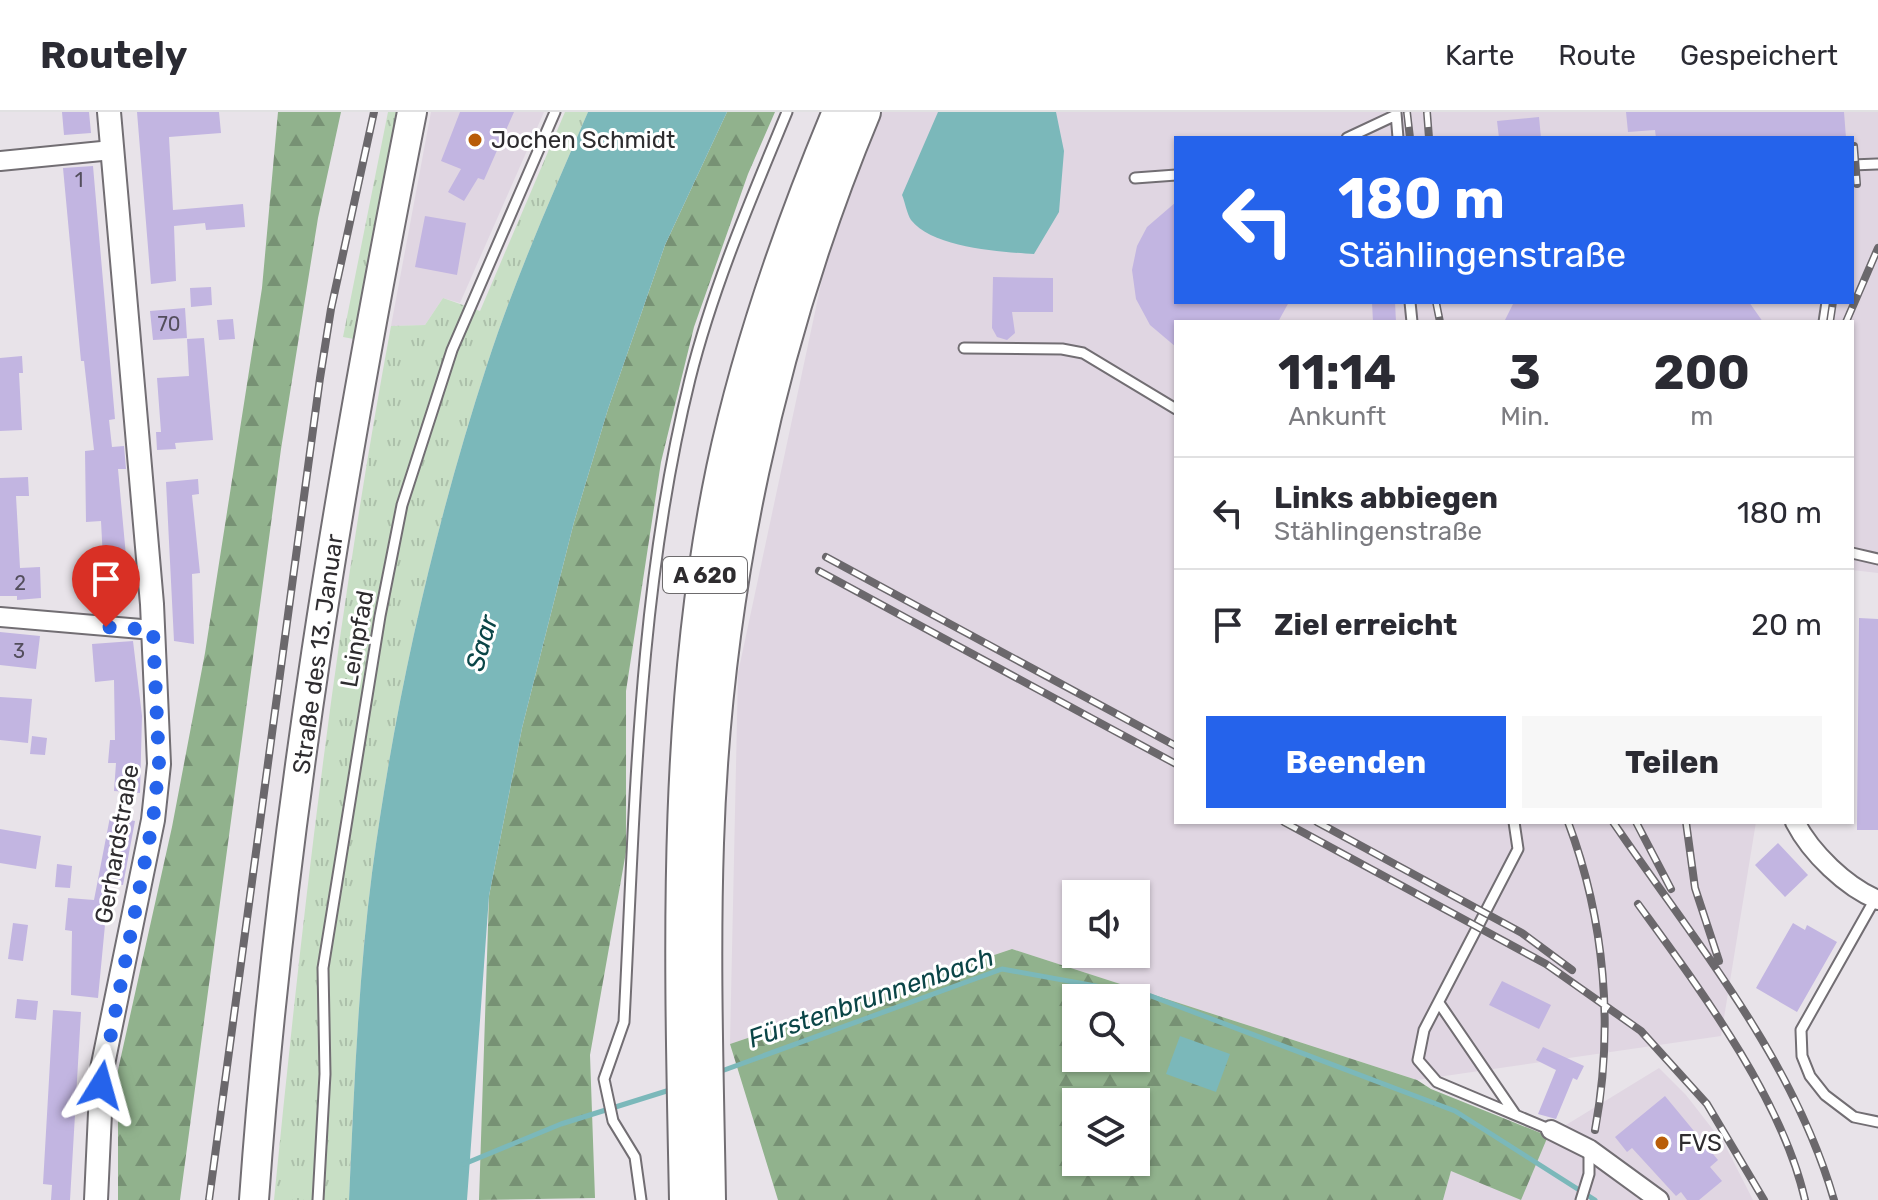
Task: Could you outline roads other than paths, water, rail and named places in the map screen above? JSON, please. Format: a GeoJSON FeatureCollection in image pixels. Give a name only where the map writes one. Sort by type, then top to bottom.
{"type":"FeatureCollection","features":[{"type":"Feature","properties":{"kind":"highway","name":"A 620"},"geometry":{"type":"LineString","coordinates":[[709,1200],[696,1103],[688,745],[708,555],[723,469],[759,331],[790,238],[839,112]]}},
{"type":"Feature","properties":{"kind":"highway","name":"A 620"},"geometry":{"type":"LineString","coordinates":[[694,1058],[721,662],[737,559],[786,335],[841,166],[864,112]]}},
{"type":"Feature","properties":{"kind":"highway","name":"A 620"},"geometry":{"type":"LineString","coordinates":[[686,1200],[696,1103]]}},
{"type":"Feature","properties":{"kind":"main road","name":"Straße des 13. Januar"},"geometry":{"type":"LineString","coordinates":[[254,1200],[276,974],[311,685],[346,464],[412,112]]}},
{"type":"Feature","properties":{"kind":"street","name":"Gerhardstraße"},"geometry":{"type":"LineString","coordinates":[[96,1200],[102,1069],[153,820],[159,764],[153,630],[109,112]]}},
{"type":"Feature","properties":{"kind":"street"},"geometry":{"type":"LineString","coordinates":[[0,161],[112,150]]}},
{"type":"Feature","properties":{"kind":"street"},"geometry":{"type":"LineString","coordinates":[[0,617],[153,630]]}},
{"type":"Feature","properties":{"kind":"street"},"geometry":{"type":"LineString","coordinates":[[1796,824],[1851,886],[1876,900]]}},
{"type":"Feature","properties":{"kind":"street"},"geometry":{"type":"LineString","coordinates":[[1551,1130],[1589,1149],[1659,1200]]}},
{"type":"Feature","properties":{"kind":"lane","name":"Leinpfad"},"geometry":{"type":"LineString","coordinates":[[318,1200],[325,1074],[323,968],[380,616],[402,505],[452,350],[555,112]]}},
{"type":"Feature","properties":{"kind":"lane"},"geometry":{"type":"LineString","coordinates":[[641,1200],[635,1157],[613,1121],[604,1079],[624,1022],[645,656],[653,578],[677,433],[708,315],[787,112]]}},
{"type":"Feature","properties":{"kind":"lane"},"geometry":{"type":"LineString","coordinates":[[1351,136],[1396,114],[1398,136]]}},
{"type":"Feature","properties":{"kind":"lane"},"geometry":{"type":"LineString","coordinates":[[1854,165],[1877,164]]}},
{"type":"Feature","properties":{"kind":"lane"},"geometry":{"type":"LineString","coordinates":[[1135,178],[1174,175]]}},
{"type":"Feature","properties":{"kind":"lane"},"geometry":{"type":"LineString","coordinates":[[964,348],[1062,349],[1083,353],[1174,408]]}},
{"type":"Feature","properties":{"kind":"lane"},"geometry":{"type":"LineString","coordinates":[[1854,553],[1878,559]]}},
{"type":"Feature","properties":{"kind":"lane"},"geometry":{"type":"LineString","coordinates":[[1514,824],[1518,849],[1424,1030],[1418,1060],[1437,1082],[1551,1130]]}},
{"type":"Feature","properties":{"kind":"lane"},"geometry":{"type":"LineString","coordinates":[[1876,900],[1801,1030],[1802,1056],[1810,1076],[1825,1095],[1854,1117],[1878,1122]]}},
{"type":"Feature","properties":{"kind":"lane"},"geometry":{"type":"LineString","coordinates":[[1439,1003],[1515,1114]]}},
{"type":"Feature","properties":{"kind":"lane"},"geometry":{"type":"LineString","coordinates":[[1581,1200],[1589,1174],[1589,1149]]}},
{"type":"Feature","properties":{"kind":"water","name":"Saar"},"geometry":{"type":"Polygon","coordinates":[[[588,112],[727,112],[665,245],[608,409],[574,522],[522,728],[489,896],[467,1200],[349,1200],[367,914],[381,809],[404,680],[449,490],[487,365],[522,269],[588,112]]]}},
{"type":"Feature","properties":{"kind":"water"},"geometry":{"type":"Polygon","coordinates":[[[938,112],[1056,112],[1064,151],[1059,212],[1034,254],[951,243],[921,229],[911,220],[902,195],[938,112]]]}},
{"type":"Feature","properties":{"kind":"water"},"geometry":{"type":"Polygon","coordinates":[[[1180,1036],[1230,1054],[1216,1092],[1166,1074],[1180,1036]]]}},
{"type":"Feature","properties":{"kind":"waterway","name":"Fürstenbrunnenbach"},"geometry":{"type":"LineString","coordinates":[[716,1073],[1002,969],[1151,996],[1455,1111],[1595,1200]]}},
{"type":"Feature","properties":{"kind":"waterway","name":"Fürstenbrunnenbach"},"geometry":{"type":"LineString","coordinates":[[464,1164],[561,1124],[673,1089]]}},
{"type":"Feature","properties":{"kind":"railway"},"geometry":{"type":"LineString","coordinates":[[209,1200],[320,378],[331,309],[374,112]]}},
{"type":"Feature","properties":{"kind":"railway"},"geometry":{"type":"LineString","coordinates":[[1407,112],[1410,136]]}},
{"type":"Feature","properties":{"kind":"railway"},"geometry":{"type":"LineString","coordinates":[[1427,112],[1429,136]]}},
{"type":"Feature","properties":{"kind":"railway"},"geometry":{"type":"LineString","coordinates":[[1854,146],[1857,184]]}},
{"type":"Feature","properties":{"kind":"railway"},"geometry":{"type":"LineString","coordinates":[[1854,304],[1878,248]]}},
{"type":"Feature","properties":{"kind":"railway"},"geometry":{"type":"LineString","coordinates":[[1436,304],[1440,320]]}},
{"type":"Feature","properties":{"kind":"railway"},"geometry":{"type":"LineString","coordinates":[[1830,320],[1833,304]]}},
{"type":"Feature","properties":{"kind":"railway"},"geometry":{"type":"LineString","coordinates":[[1847,320],[1854,304]]}},
{"type":"Feature","properties":{"kind":"railway"},"geometry":{"type":"LineString","coordinates":[[826,557],[1174,745]]}},
{"type":"Feature","properties":{"kind":"railway"},"geometry":{"type":"LineString","coordinates":[[819,571],[1174,763]]}},
{"type":"Feature","properties":{"kind":"railway"},"geometry":{"type":"LineString","coordinates":[[1288,824],[1546,964],[1641,1031],[1707,1104],[1764,1200]]}},
{"type":"Feature","properties":{"kind":"railway"},"geometry":{"type":"LineString","coordinates":[[1321,824],[1522,933],[1572,970]]}},
{"type":"Feature","properties":{"kind":"railway"},"geometry":{"type":"LineString","coordinates":[[1569,824],[1590,897],[1602,974],[1604,1052],[1595,1130]]}},
{"type":"Feature","properties":{"kind":"railway"},"geometry":{"type":"LineString","coordinates":[[1614,824],[1708,957],[1768,1050],[1794,1098],[1834,1200]]}},
{"type":"Feature","properties":{"kind":"railway"},"geometry":{"type":"LineString","coordinates":[[1637,824],[1671,889]]}},
{"type":"Feature","properties":{"kind":"railway"},"geometry":{"type":"LineString","coordinates":[[1686,824],[1695,888],[1719,961]]}},
{"type":"Feature","properties":{"kind":"railway"},"geometry":{"type":"LineString","coordinates":[[1638,904],[1736,1045],[1778,1123],[1794,1161],[1805,1200]]}},
{"type":"Feature","properties":{"kind":"place","name":"Jochen Schmidt"},"geometry":{"type":"Point","coordinates":[475,140]}},
{"type":"Feature","properties":{"kind":"place","name":"FVS"},"geometry":{"type":"Point","coordinates":[1662,1143]}}]}
